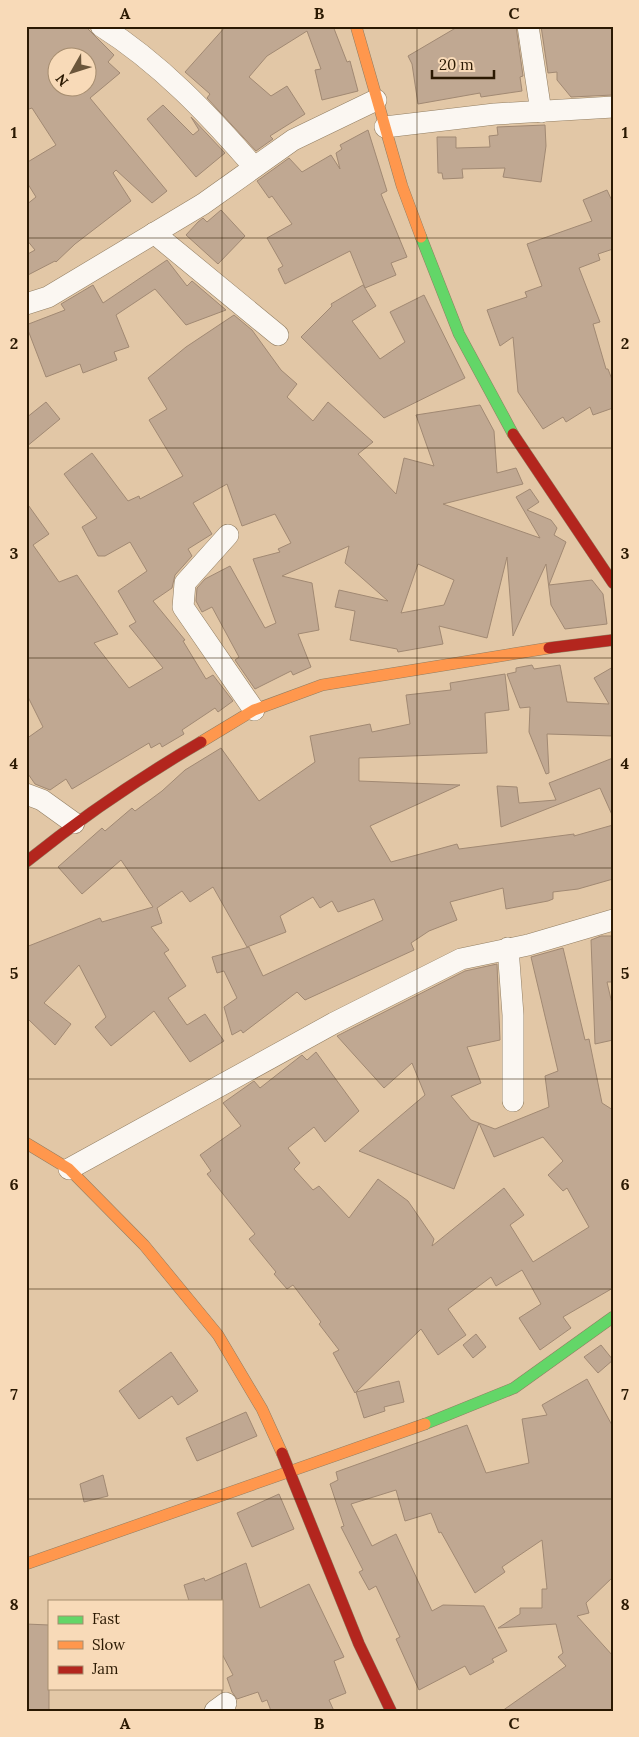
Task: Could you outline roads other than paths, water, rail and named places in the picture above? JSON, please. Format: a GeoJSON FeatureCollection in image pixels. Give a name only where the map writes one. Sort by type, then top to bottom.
{"type":"FeatureCollection","features":[{"type":"Feature","properties":{"kind":"street"},"geometry":{"type":"LineString","coordinates":[[101,26],[133,46],[206,113],[254,167]]}},
{"type":"Feature","properties":{"kind":"street"},"geometry":{"type":"LineString","coordinates":[[356,26],[402,186],[459,334],[517,441],[613,583]]}},
{"type":"Feature","properties":{"kind":"street"},"geometry":{"type":"LineString","coordinates":[[528,26],[541,112]]}},
{"type":"Feature","properties":{"kind":"street"},"geometry":{"type":"LineString","coordinates":[[26,304],[48,297],[203,204],[293,140],[376,100]]}},
{"type":"Feature","properties":{"kind":"street"},"geometry":{"type":"LineString","coordinates":[[385,127],[495,114],[613,107]]}},
{"type":"Feature","properties":{"kind":"street"},"geometry":{"type":"LineString","coordinates":[[154,233],[278,335]]}},
{"type":"Feature","properties":{"kind":"street"},"geometry":{"type":"LineString","coordinates":[[228,534],[185,583],[183,607],[254,710]]}},
{"type":"Feature","properties":{"kind":"street"},"geometry":{"type":"LineString","coordinates":[[26,862],[74,823],[130,784],[254,710],[322,685],[530,650],[613,640]]}},
{"type":"Feature","properties":{"kind":"street"},"geometry":{"type":"LineString","coordinates":[[26,794],[42,800],[74,823]]}},
{"type":"Feature","properties":{"kind":"street"},"geometry":{"type":"LineString","coordinates":[[69,1169],[334,1023],[460,959],[528,945],[613,920]]}},
{"type":"Feature","properties":{"kind":"street"},"geometry":{"type":"LineString","coordinates":[[508,948],[513,1015],[513,1101]]}},
{"type":"Feature","properties":{"kind":"street"},"geometry":{"type":"LineString","coordinates":[[26,1143],[69,1169],[144,1245],[218,1335],[262,1410],[290,1471],[359,1644],[391,1711]]}},
{"type":"Feature","properties":{"kind":"street"},"geometry":{"type":"LineString","coordinates":[[26,1564],[446,1416],[514,1388],[613,1317]]}}]}
